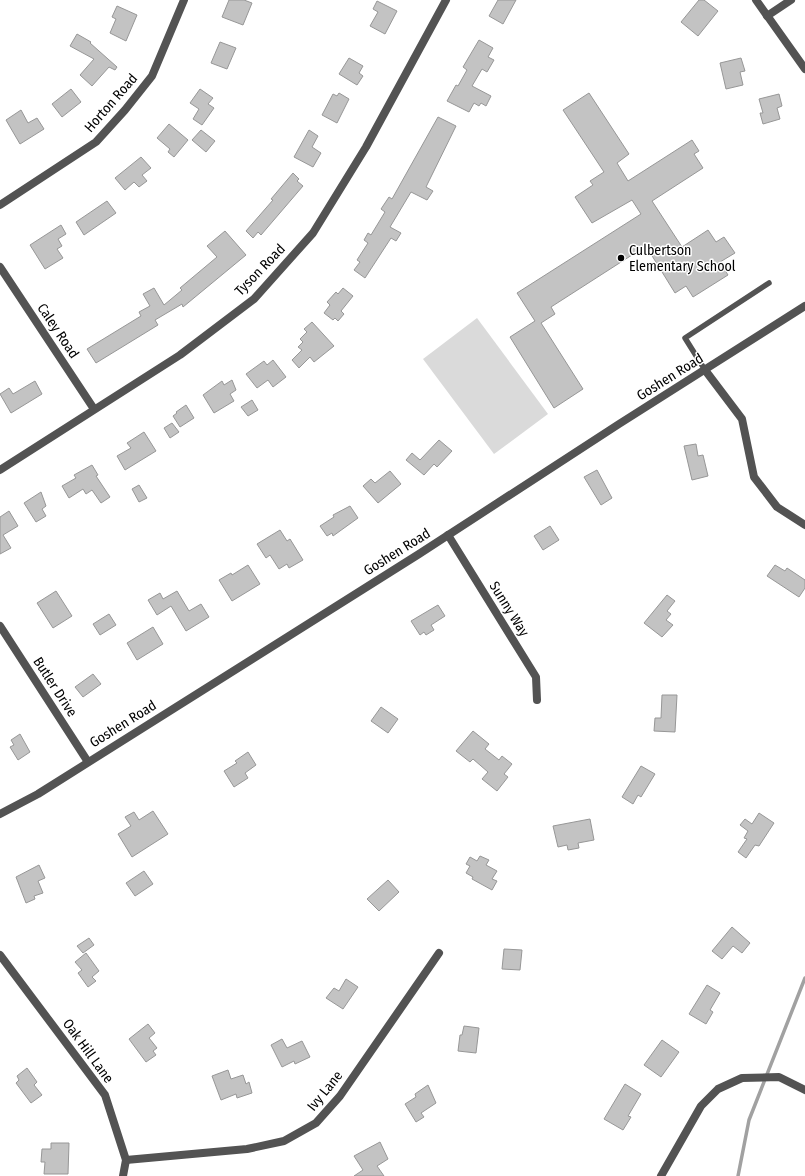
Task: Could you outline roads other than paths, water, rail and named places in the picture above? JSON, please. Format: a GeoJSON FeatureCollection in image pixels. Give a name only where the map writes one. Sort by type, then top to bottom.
{"type":"FeatureCollection","features":[{"type":"Feature","properties":{"kind":"street","name":"Horton Road"},"geometry":{"type":"LineString","coordinates":[[0,205],[96,142],[125,110],[152,76],[184,0]]}},
{"type":"Feature","properties":{"kind":"street","name":"Tyson Road"},"geometry":{"type":"LineString","coordinates":[[0,470],[180,355],[254,299],[313,233],[366,147],[446,0]]}},
{"type":"Feature","properties":{"kind":"street"},"geometry":{"type":"LineString","coordinates":[[756,0],[805,69]]}},
{"type":"Feature","properties":{"kind":"street"},"geometry":{"type":"LineString","coordinates":[[767,16],[791,0]]}},
{"type":"Feature","properties":{"kind":"street","name":"Caley Road"},"geometry":{"type":"LineString","coordinates":[[0,268],[94,409]]}},
{"type":"Feature","properties":{"kind":"street","name":"Goshen Road"},"geometry":{"type":"LineString","coordinates":[[0,814],[38,794],[448,536],[805,306]]}},
{"type":"Feature","properties":{"kind":"street"},"geometry":{"type":"LineString","coordinates":[[705,370],[742,419],[754,477],[777,508],[805,525]]}},
{"type":"Feature","properties":{"kind":"street","name":"Sunny Way"},"geometry":{"type":"LineString","coordinates":[[448,536],[536,677],[537,700]]}},
{"type":"Feature","properties":{"kind":"street","name":"Butler Drive"},"geometry":{"type":"LineString","coordinates":[[0,626],[88,762]]}},
{"type":"Feature","properties":{"kind":"street","name":"Ivy Lane"},"geometry":{"type":"LineString","coordinates":[[126,1160],[247,1149],[284,1141],[316,1123],[340,1096],[438,953]]}},
{"type":"Feature","properties":{"kind":"street","name":"Oak Hill Lane"},"geometry":{"type":"LineString","coordinates":[[0,955],[105,1095],[126,1160],[123,1176]]}},
{"type":"Feature","properties":{"kind":"street"},"geometry":{"type":"LineString","coordinates":[[661,1176],[701,1106],[718,1089],[742,1078],[779,1077],[805,1090]]}},
{"type":"Feature","properties":{"kind":"lane"},"geometry":{"type":"LineString","coordinates":[[705,370],[685,338],[769,283]]}},
{"type":"Feature","properties":{"kind":"waterway"},"geometry":{"type":"LineString","coordinates":[[738,1176],[749,1120],[805,978]]}},
{"type":"Feature","properties":{"kind":"place","name":"Culbertson Elementary School"},"geometry":{"type":"Point","coordinates":[621,258]}}]}
